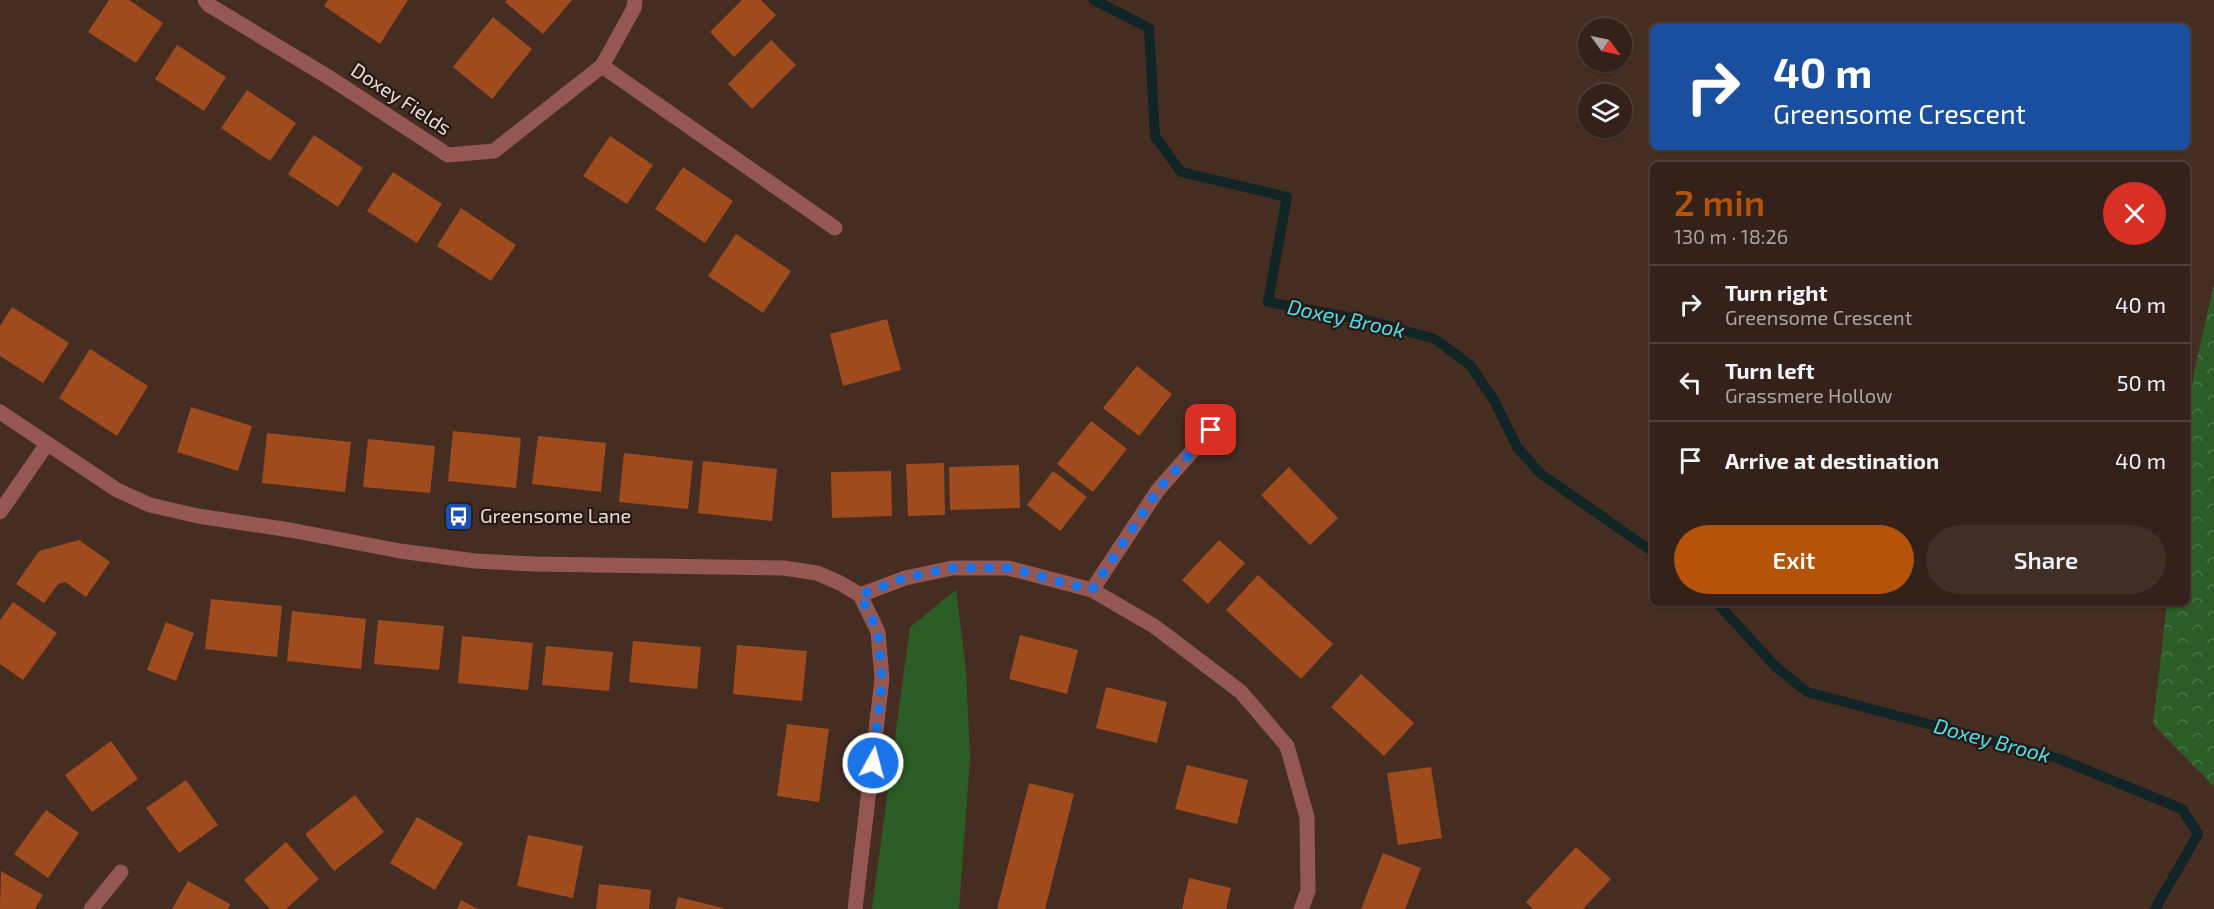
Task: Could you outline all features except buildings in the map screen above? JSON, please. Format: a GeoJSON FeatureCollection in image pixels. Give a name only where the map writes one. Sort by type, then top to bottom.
{"type":"FeatureCollection","features":[{"type":"Feature","properties":{"kind":"street","name":"Doxey Fields"},"geometry":{"type":"LineString","coordinates":[[205,0],[209,5],[330,78],[448,155],[494,151],[602,66],[634,8],[635,0]]}},
{"type":"Feature","properties":{"kind":"street"},"geometry":{"type":"LineString","coordinates":[[602,66],[835,228]]}},
{"type":"Feature","properties":{"kind":"street"},"geometry":{"type":"LineString","coordinates":[[0,412],[117,490],[150,505],[198,516],[290,530],[400,551],[475,561],[783,568],[817,573],[840,583],[860,595],[878,632],[882,679],[855,909]]}},
{"type":"Feature","properties":{"kind":"street"},"geometry":{"type":"LineString","coordinates":[[1092,590],[1158,490],[1224,415]]}},
{"type":"Feature","properties":{"kind":"street"},"geometry":{"type":"LineString","coordinates":[[0,512],[46,444]]}},
{"type":"Feature","properties":{"kind":"street"},"geometry":{"type":"LineString","coordinates":[[860,595],[904,578],[952,568],[1008,568],[1092,590],[1154,626],[1241,692],[1287,746],[1307,817],[1308,891],[1300,909]]}},
{"type":"Feature","properties":{"kind":"street"},"geometry":{"type":"LineString","coordinates":[[91,909],[121,872]]}},
{"type":"Feature","properties":{"kind":"green space"},"geometry":{"type":"Polygon","coordinates":[[[2214,284],[2214,787],[2153,724],[2167,606],[2190,606],[2190,404],[2194,372],[2214,284]]]}},
{"type":"Feature","properties":{"kind":"green space"},"geometry":{"type":"Polygon","coordinates":[[[956,590],[966,671],[970,758],[959,909],[872,909],[910,627],[956,590]]]}},
{"type":"Feature","properties":{"kind":"waterway","name":"Doxey Brook"},"geometry":{"type":"LineString","coordinates":[[1094,0],[1149,28],[1155,136],[1181,172],[1287,197],[1268,302],[1370,321],[1435,339],[1470,365],[1494,400],[1517,447],[1541,474],[1650,550]]}},
{"type":"Feature","properties":{"kind":"waterway","name":"Doxey Brook"},"geometry":{"type":"LineString","coordinates":[[1720,606],[1776,667],[1807,692],[2057,758],[2182,809],[2198,834],[2155,909]]}},
{"type":"Feature","properties":{"kind":"place","name":"Greensome Lane"},"geometry":{"type":"Point","coordinates":[459,516]}},
{"type":"Feature","properties":{"kind":"route"},"geometry":{"type":"LineString","coordinates":[[873,763],[882,679],[878,632],[860,595],[904,578],[952,568],[1008,568],[1092,590],[1158,490],[1211,430]]}}]}
